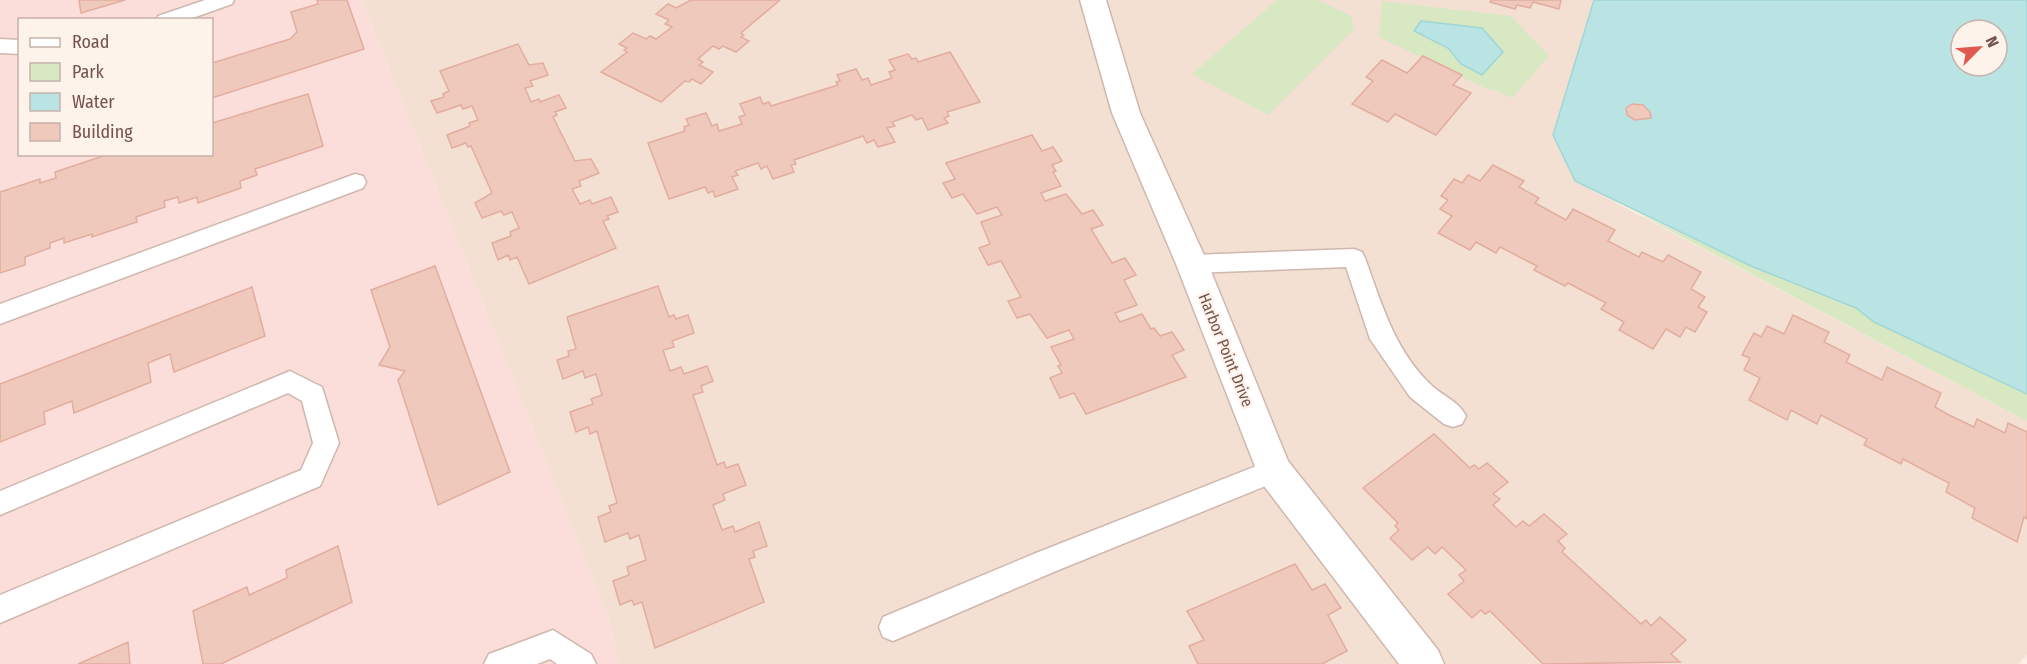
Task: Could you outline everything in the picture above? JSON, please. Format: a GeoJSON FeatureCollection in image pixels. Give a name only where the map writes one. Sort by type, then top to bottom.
{"type":"FeatureCollection","features":[{"type":"Feature","properties":{"kind":"street","name":"Harbor Point Drive"},"geometry":{"type":"LineString","coordinates":[[1093,0],[1126,113],[1191,264],[1274,471],[1425,664]]}},
{"type":"Feature","properties":{"kind":"lane"},"geometry":{"type":"LineString","coordinates":[[171,18],[225,0]]}},
{"type":"Feature","properties":{"kind":"lane"},"geometry":{"type":"LineString","coordinates":[[0,46],[18,47]]}},
{"type":"Feature","properties":{"kind":"lane"},"geometry":{"type":"LineString","coordinates":[[0,314],[355,182]]}},
{"type":"Feature","properties":{"kind":"lane"},"geometry":{"type":"LineString","coordinates":[[1191,264],[1354,258],[1382,339],[1419,390],[1453,416]]}},
{"type":"Feature","properties":{"kind":"lane"},"geometry":{"type":"LineString","coordinates":[[0,503],[290,381],[312,395],[326,443],[311,478],[0,609]]}},
{"type":"Feature","properties":{"kind":"lane"},"geometry":{"type":"LineString","coordinates":[[893,627],[1046,562],[1274,471]]}},
{"type":"Feature","properties":{"kind":"lane"},"geometry":{"type":"LineString","coordinates":[[499,664],[553,644],[581,664]]}},
{"type":"Feature","properties":{"kind":"shaded area"},"geometry":{"type":"Polygon","coordinates":[[[0,0],[362,0],[609,620],[619,664],[0,664],[0,0]]]}},
{"type":"Feature","properties":{"kind":"shaded area"},"geometry":{"type":"Polygon","coordinates":[[[362,0],[1594,0],[1553,135],[1575,181],[2027,421],[2027,655],[2018,664],[619,664],[609,620],[362,0]]]}},
{"type":"Feature","properties":{"kind":"green space"},"geometry":{"type":"Polygon","coordinates":[[[1277,0],[1318,0],[1351,16],[1354,29],[1268,115],[1192,74],[1277,0]]]}},
{"type":"Feature","properties":{"kind":"green space"},"geometry":{"type":"Polygon","coordinates":[[[1382,1],[1511,16],[1549,56],[1512,98],[1492,89],[1489,90],[1379,37],[1382,1]]]}},
{"type":"Feature","properties":{"kind":"green space"},"geometry":{"type":"Polygon","coordinates":[[[1635,212],[1751,266],[1856,308],[1874,322],[2027,394],[2027,421],[1635,212]]]}},
{"type":"Feature","properties":{"kind":"water"},"geometry":{"type":"Polygon","coordinates":[[[1594,0],[2027,0],[2027,394],[1874,322],[1856,308],[1751,266],[1575,181],[1553,135],[1594,0]]]}},
{"type":"Feature","properties":{"kind":"water"},"geometry":{"type":"Polygon","coordinates":[[[1421,21],[1482,28],[1503,52],[1482,75],[1461,64],[1448,48],[1414,31],[1421,21]]]}},
{"type":"Feature","properties":{"kind":"building"},"geometry":{"type":"Polygon","coordinates":[[[79,0],[125,0],[81,13],[79,0]]]}},
{"type":"Feature","properties":{"kind":"building"},"geometry":{"type":"Polygon","coordinates":[[[317,0],[347,0],[364,49],[213,98],[213,63],[290,39],[297,32],[291,12],[318,4],[317,0]]]}},
{"type":"Feature","properties":{"kind":"building"},"geometry":{"type":"Polygon","coordinates":[[[691,0],[780,0],[741,33],[744,35],[741,37],[749,41],[736,52],[723,46],[719,49],[713,46],[698,59],[703,62],[699,65],[713,72],[701,84],[692,79],[689,82],[685,81],[661,102],[601,72],[627,52],[624,50],[627,48],[619,44],[633,33],[646,39],[650,36],[656,39],[672,27],[665,24],[669,20],[656,14],[668,4],[676,8],[691,0]]]}},
{"type":"Feature","properties":{"kind":"building"},"geometry":{"type":"Polygon","coordinates":[[[1491,0],[1561,0],[1559,9],[1533,2],[1530,8],[1517,5],[1515,9],[1490,2],[1491,0]]]}},
{"type":"Feature","properties":{"kind":"building"},"geometry":{"type":"Polygon","coordinates":[[[518,44],[529,65],[543,63],[548,75],[530,81],[533,86],[525,88],[531,102],[539,99],[540,102],[559,95],[566,108],[555,112],[557,115],[553,117],[575,161],[591,159],[599,173],[579,181],[581,186],[572,189],[580,204],[590,200],[592,204],[611,197],[618,212],[607,216],[609,219],[603,221],[616,248],[529,284],[517,257],[510,260],[508,255],[498,260],[492,243],[511,236],[510,232],[519,228],[512,212],[504,215],[501,211],[482,218],[475,203],[492,193],[471,146],[468,147],[466,143],[452,148],[447,135],[470,126],[469,123],[478,120],[472,106],[463,109],[461,105],[437,113],[431,101],[444,97],[443,94],[449,91],[440,71],[518,44]]]}},
{"type":"Feature","properties":{"kind":"building"},"geometry":{"type":"Polygon","coordinates":[[[950,52],[980,102],[947,112],[949,116],[944,118],[948,123],[928,130],[922,118],[916,120],[912,115],[892,122],[895,126],[887,128],[895,142],[878,147],[874,140],[867,143],[863,136],[794,160],[796,164],[791,165],[794,172],[773,179],[767,166],[761,169],[758,163],[735,171],[738,175],[732,177],[738,189],[715,197],[713,191],[708,193],[705,187],[669,199],[648,143],[685,131],[684,127],[689,125],[686,119],[706,113],[712,126],[717,124],[719,131],[742,124],[739,117],[745,115],[740,104],[760,97],[763,104],[769,102],[771,106],[838,85],[836,82],[840,81],[837,75],[856,69],[862,80],[868,78],[871,85],[892,78],[889,72],[895,70],[889,60],[908,54],[912,59],[916,58],[918,62],[950,52]]]}},
{"type":"Feature","properties":{"kind":"building"},"geometry":{"type":"Polygon","coordinates":[[[1423,56],[1462,75],[1453,85],[1471,93],[1436,135],[1395,114],[1388,122],[1352,104],[1373,81],[1366,77],[1382,60],[1407,73],[1423,56]]]}},
{"type":"Feature","properties":{"kind":"building"},"geometry":{"type":"Polygon","coordinates":[[[308,94],[323,146],[255,169],[257,175],[240,181],[241,188],[198,203],[197,197],[179,203],[178,197],[164,201],[165,207],[136,217],[137,222],[92,237],[92,234],[64,243],[64,238],[50,243],[50,248],[25,257],[25,265],[0,273],[0,192],[40,179],[40,183],[56,178],[55,172],[103,156],[213,156],[213,123],[308,94]]]}},
{"type":"Feature","properties":{"kind":"building"},"geometry":{"type":"Polygon","coordinates":[[[1632,104],[1643,105],[1650,112],[1651,118],[1635,120],[1627,115],[1626,108],[1632,104]]]}},
{"type":"Feature","properties":{"kind":"building"},"geometry":{"type":"Polygon","coordinates":[[[1032,135],[1042,151],[1053,147],[1062,161],[1052,165],[1056,171],[1053,172],[1061,186],[1041,193],[1045,201],[1066,194],[1082,214],[1093,210],[1103,225],[1091,229],[1112,263],[1125,258],[1136,275],[1124,280],[1137,305],[1115,313],[1120,322],[1142,314],[1151,329],[1154,328],[1160,336],[1172,332],[1184,350],[1172,355],[1186,377],[1086,414],[1074,393],[1060,398],[1050,378],[1062,373],[1058,366],[1061,365],[1051,347],[1074,339],[1069,330],[1047,338],[1030,314],[1017,318],[1008,301],[1021,297],[1001,261],[988,265],[979,248],[990,244],[981,222],[1002,215],[997,207],[977,214],[963,194],[952,198],[943,183],[955,179],[946,163],[1032,135]]]}},
{"type":"Feature","properties":{"kind":"building"},"geometry":{"type":"Polygon","coordinates":[[[1493,165],[1524,181],[1519,187],[1539,198],[1535,203],[1566,220],[1573,209],[1615,230],[1608,241],[1639,257],[1642,252],[1663,262],[1668,255],[1701,272],[1691,289],[1705,297],[1698,307],[1707,312],[1695,332],[1686,327],[1680,337],[1666,329],[1653,349],[1619,330],[1624,322],[1601,309],[1606,303],[1568,283],[1565,286],[1534,270],[1537,266],[1500,247],[1496,253],[1476,242],[1470,250],[1438,233],[1452,216],[1440,209],[1448,200],[1441,196],[1454,179],[1462,183],[1468,175],[1480,181],[1493,165]]]}},
{"type":"Feature","properties":{"kind":"building"},"geometry":{"type":"Polygon","coordinates":[[[435,266],[510,472],[438,505],[398,380],[405,371],[379,365],[390,347],[371,290],[435,266]]]}},
{"type":"Feature","properties":{"kind":"building"},"geometry":{"type":"Polygon","coordinates":[[[658,286],[669,317],[674,315],[676,319],[688,315],[694,333],[672,341],[674,347],[663,350],[670,371],[681,367],[684,374],[707,366],[713,381],[701,386],[703,392],[693,395],[717,465],[724,462],[726,468],[738,464],[746,485],[723,494],[725,500],[713,505],[722,530],[733,526],[735,532],[759,522],[767,546],[753,551],[755,557],[749,559],[764,602],[655,648],[642,602],[634,605],[632,600],[620,605],[613,581],[629,575],[627,567],[646,560],[639,535],[630,539],[628,533],[605,542],[598,517],[611,512],[609,506],[617,503],[597,431],[590,434],[588,427],[576,432],[570,412],[593,404],[591,399],[602,395],[596,374],[585,378],[583,371],[563,379],[557,360],[569,356],[568,351],[576,349],[567,317],[658,286]]]}},
{"type":"Feature","properties":{"kind":"building"},"geometry":{"type":"Polygon","coordinates":[[[252,287],[265,336],[174,372],[170,354],[148,363],[151,382],[74,413],[72,401],[44,412],[45,424],[0,442],[0,384],[252,287]]]}},
{"type":"Feature","properties":{"kind":"building"},"geometry":{"type":"Polygon","coordinates":[[[1793,315],[1829,332],[1824,342],[1850,355],[1846,362],[1882,380],[1887,367],[1941,393],[1935,407],[1947,414],[1974,427],[1977,419],[2005,433],[2008,423],[2027,432],[2027,519],[2024,517],[2017,542],[1972,518],[1975,508],[1946,492],[1949,483],[1903,459],[1901,464],[1864,445],[1867,439],[1821,415],[1817,424],[1791,410],[1787,420],[1749,400],[1760,378],[1744,370],[1750,358],[1742,355],[1754,333],[1761,337],[1767,326],[1784,334],[1793,315]]]}},
{"type":"Feature","properties":{"kind":"building"},"geometry":{"type":"Polygon","coordinates":[[[1434,434],[1470,468],[1474,465],[1479,469],[1487,463],[1508,482],[1493,494],[1500,499],[1493,505],[1516,527],[1523,521],[1529,526],[1544,514],[1567,534],[1558,541],[1565,548],[1562,552],[1641,624],[1646,620],[1651,626],[1660,617],[1686,640],[1671,654],[1680,662],[1543,664],[1490,611],[1485,614],[1481,610],[1472,618],[1448,594],[1464,581],[1459,575],[1466,570],[1442,547],[1435,554],[1428,547],[1412,560],[1390,538],[1399,530],[1395,526],[1398,523],[1363,488],[1434,434]]]}},
{"type":"Feature","properties":{"kind":"building"},"geometry":{"type":"Polygon","coordinates":[[[338,546],[352,602],[221,664],[203,664],[193,611],[247,587],[249,595],[287,578],[286,570],[338,546]]]}},
{"type":"Feature","properties":{"kind":"building"},"geometry":{"type":"Polygon","coordinates":[[[1295,564],[1312,590],[1325,584],[1341,608],[1328,615],[1347,651],[1322,664],[1198,664],[1189,646],[1204,640],[1187,611],[1295,564]]]}},
{"type":"Feature","properties":{"kind":"building"},"geometry":{"type":"Polygon","coordinates":[[[128,642],[130,664],[78,664],[128,642]]]}}]}
